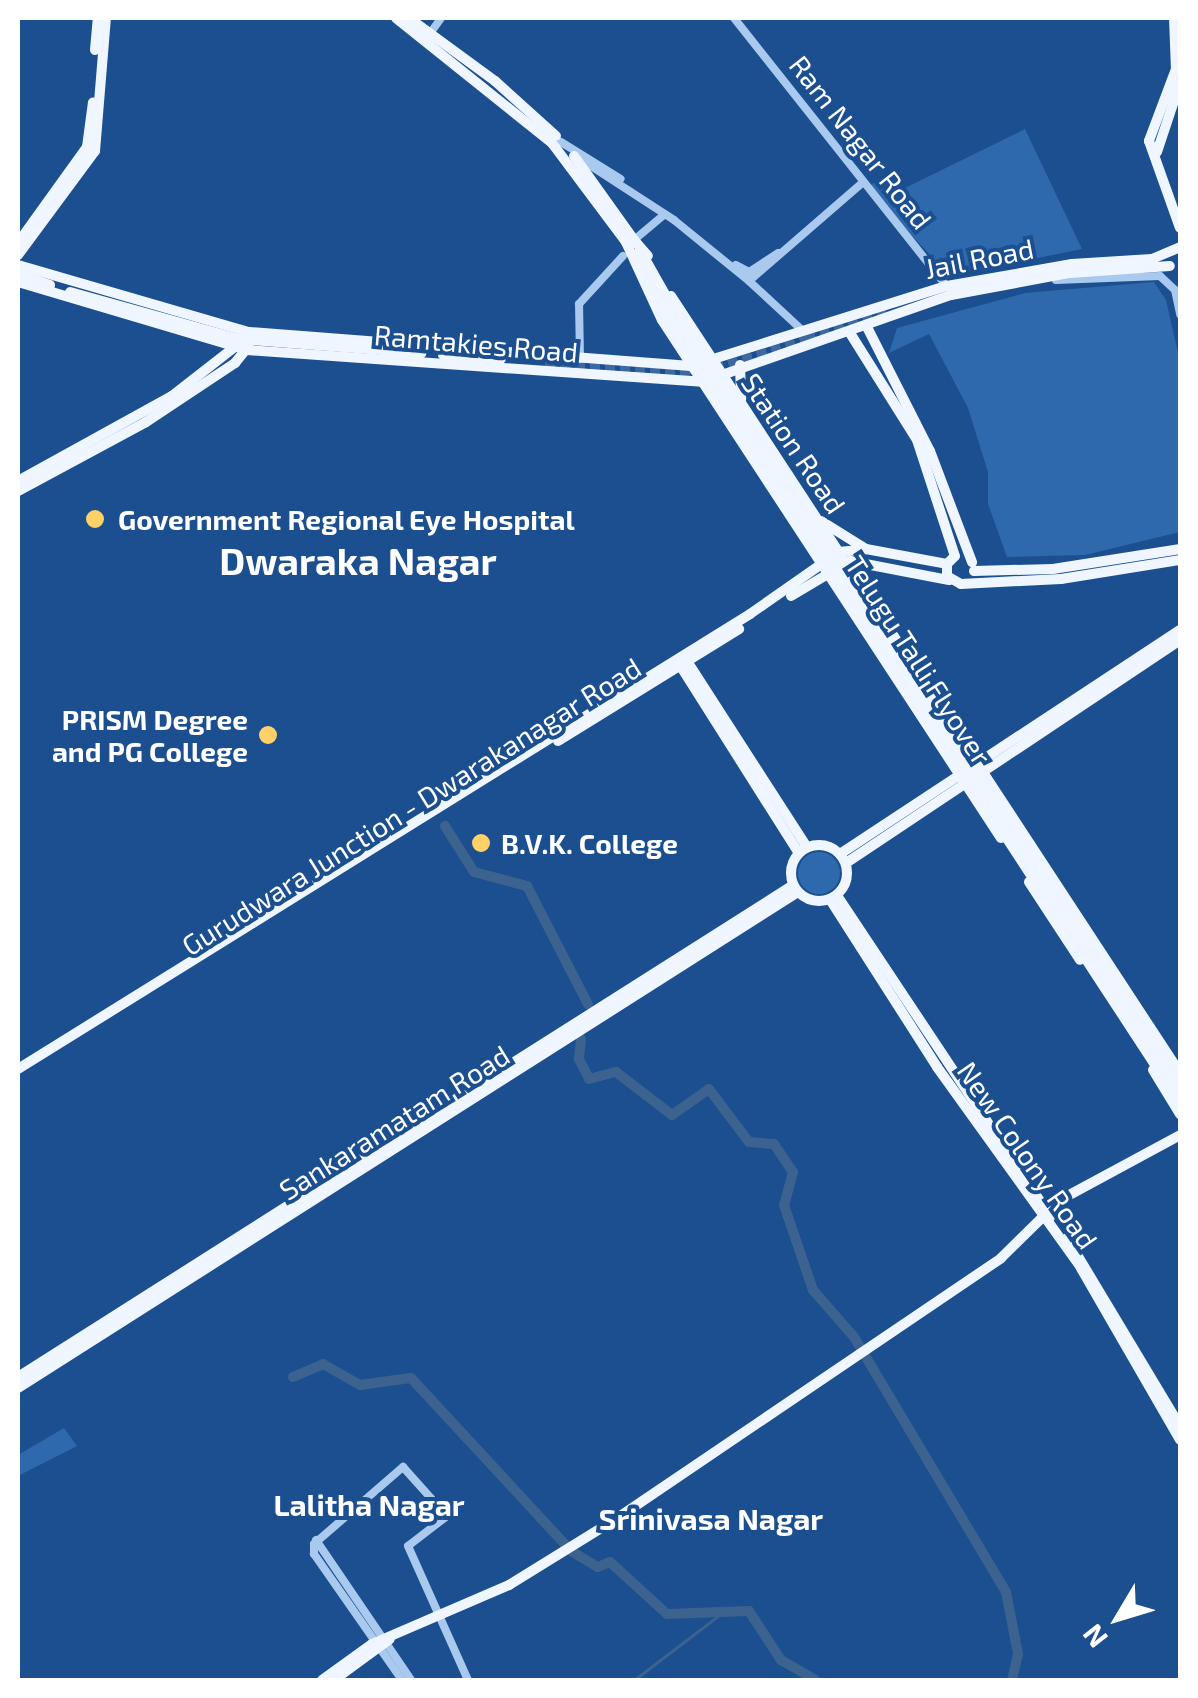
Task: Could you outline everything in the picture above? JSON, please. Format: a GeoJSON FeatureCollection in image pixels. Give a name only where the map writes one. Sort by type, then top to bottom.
{"type":"FeatureCollection","features":[{"type":"Feature","properties":{"kind":"main road"},"geometry":{"type":"LineString","coordinates":[[18,243],[88,147],[98,18]]}},
{"type":"Feature","properties":{"kind":"main road"},"geometry":{"type":"LineString","coordinates":[[18,255],[95,150],[106,18]]}},
{"type":"Feature","properties":{"kind":"main road"},"geometry":{"type":"LineString","coordinates":[[396,18],[573,155],[631,248],[638,278],[702,382],[1180,1114]]}},
{"type":"Feature","properties":{"kind":"main road"},"geometry":{"type":"LineString","coordinates":[[409,18],[431,32],[556,142],[631,248]]}},
{"type":"Feature","properties":{"kind":"main road"},"geometry":{"type":"LineString","coordinates":[[1174,18],[1176,69],[1149,144],[1180,228]]}},
{"type":"Feature","properties":{"kind":"main road"},"geometry":{"type":"LineString","coordinates":[[1180,83],[1156,144],[1180,208]]}},
{"type":"Feature","properties":{"kind":"main road"},"geometry":{"type":"LineString","coordinates":[[1174,265],[1180,247]]}},
{"type":"Feature","properties":{"kind":"main road","name":"Station Road"},"geometry":{"type":"LineString","coordinates":[[631,248],[721,373],[1180,1074]]}},
{"type":"Feature","properties":{"kind":"main road","name":"Telugu Talli Flyover"},"geometry":{"type":"LineString","coordinates":[[631,248],[1180,1089]]}},
{"type":"Feature","properties":{"kind":"main road","name":"Telugu Talli Flyover"},"geometry":{"type":"LineString","coordinates":[[631,248],[675,331],[1180,1103]]}},
{"type":"Feature","properties":{"kind":"main road"},"geometry":{"type":"LineString","coordinates":[[18,265],[239,330],[537,363],[580,359],[692,366]]}},
{"type":"Feature","properties":{"kind":"main road","name":"Jail Road"},"geometry":{"type":"LineString","coordinates":[[692,366],[922,292],[1174,265]]}},
{"type":"Feature","properties":{"kind":"main road"},"geometry":{"type":"LineString","coordinates":[[18,274],[242,345]]}},
{"type":"Feature","properties":{"kind":"main road"},"geometry":{"type":"LineString","coordinates":[[18,282],[242,345]]}},
{"type":"Feature","properties":{"kind":"main road","name":"Jail Road"},"geometry":{"type":"LineString","coordinates":[[702,382],[740,366],[867,327],[952,291]]}},
{"type":"Feature","properties":{"kind":"main road"},"geometry":{"type":"LineString","coordinates":[[922,292],[902,306],[924,305]]}},
{"type":"Feature","properties":{"kind":"main road"},"geometry":{"type":"LineString","coordinates":[[867,327],[930,451],[971,571]]}},
{"type":"Feature","properties":{"kind":"main road"},"geometry":{"type":"LineString","coordinates":[[850,333],[916,440],[951,560],[950,580]]}},
{"type":"Feature","properties":{"kind":"main road"},"geometry":{"type":"LineString","coordinates":[[18,481],[172,396],[242,345]]}},
{"type":"Feature","properties":{"kind":"main road"},"geometry":{"type":"LineString","coordinates":[[18,491],[132,430],[242,345]]}},
{"type":"Feature","properties":{"kind":"main road","name":"Ramtakies Road"},"geometry":{"type":"LineString","coordinates":[[242,345],[537,363],[702,382]]}},
{"type":"Feature","properties":{"kind":"main road"},"geometry":{"type":"LineString","coordinates":[[740,366],[743,407]]}},
{"type":"Feature","properties":{"kind":"main road"},"geometry":{"type":"LineString","coordinates":[[818,520],[866,550]]}},
{"type":"Feature","properties":{"kind":"main road"},"geometry":{"type":"LineString","coordinates":[[842,557],[866,550],[951,560],[971,571],[1061,580],[1180,560]]}},
{"type":"Feature","properties":{"kind":"main road"},"geometry":{"type":"LineString","coordinates":[[842,557],[950,580],[971,571],[1052,569],[1180,550]]}},
{"type":"Feature","properties":{"kind":"main road","name":"Gurudwara Junction - Dwarakanagar Road"},"geometry":{"type":"LineString","coordinates":[[18,1076],[842,557]]}},
{"type":"Feature","properties":{"kind":"main road"},"geometry":{"type":"LineString","coordinates":[[858,582],[886,568]]}},
{"type":"Feature","properties":{"kind":"main road"},"geometry":{"type":"LineString","coordinates":[[802,849],[846,856],[964,782],[1180,630]]}},
{"type":"Feature","properties":{"kind":"main road"},"geometry":{"type":"LineString","coordinates":[[980,768],[1180,640]]}},
{"type":"Feature","properties":{"kind":"main road"},"geometry":{"type":"LineString","coordinates":[[682,661],[802,849],[793,891],[834,899],[846,856]]}},
{"type":"Feature","properties":{"kind":"main road","name":"Gurudwara Junction - Dwarakanagar Road"},"geometry":{"type":"LineString","coordinates":[[18,1068],[682,661]]}},
{"type":"Feature","properties":{"kind":"main road","name":"Sankaramatam Road"},"geometry":{"type":"LineString","coordinates":[[18,1377],[793,891]]}},
{"type":"Feature","properties":{"kind":"main road","name":"Sankaramatam Road"},"geometry":{"type":"LineString","coordinates":[[18,1388],[793,891]]}},
{"type":"Feature","properties":{"kind":"main road","name":"New Colony Road"},"geometry":{"type":"LineString","coordinates":[[834,899],[1094,1289],[1180,1440]]}},
{"type":"Feature","properties":{"kind":"main road"},"geometry":{"type":"LineString","coordinates":[[322,1680],[436,1614],[509,1585],[570,1547],[1002,1258],[1043,1211],[1180,1132]]}},
{"type":"Feature","properties":{"kind":"main road","name":"New Colony Road"},"geometry":{"type":"LineString","coordinates":[[1043,1211],[1091,1270],[1180,1426]]}},
{"type":"Feature","properties":{"kind":"main road"},"geometry":{"type":"LineString","coordinates":[[334,1680],[385,1641]]}},
{"type":"Feature","properties":{"kind":"street"},"geometry":{"type":"LineString","coordinates":[[431,32],[441,18]]}},
{"type":"Feature","properties":{"kind":"street","name":"Ram Nagar Road"},"geometry":{"type":"LineString","coordinates":[[734,18],[860,186],[952,291]]}},
{"type":"Feature","properties":{"kind":"street"},"geometry":{"type":"LineString","coordinates":[[556,142],[705,242],[802,330]]}},
{"type":"Feature","properties":{"kind":"street"},"geometry":{"type":"LineString","coordinates":[[573,155],[745,272],[778,253]]}},
{"type":"Feature","properties":{"kind":"street"},"geometry":{"type":"LineString","coordinates":[[749,280],[860,186]]}},
{"type":"Feature","properties":{"kind":"street"},"geometry":{"type":"LineString","coordinates":[[580,359],[579,304],[664,214]]}},
{"type":"Feature","properties":{"kind":"street"},"geometry":{"type":"LineString","coordinates":[[952,291],[1152,274],[1170,281],[1180,314]]}},
{"type":"Feature","properties":{"kind":"street"},"geometry":{"type":"LineString","coordinates":[[402,1680],[385,1641],[314,1554],[316,1540],[403,1467],[446,1516],[408,1546],[468,1680]]}},
{"type":"Feature","properties":{"kind":"street"},"geometry":{"type":"LineString","coordinates":[[316,1540],[411,1680]]}},
{"type":"Feature","properties":{"kind":"shaded area"},"geometry":{"type":"Polygon","coordinates":[[[1025,129],[1082,249],[950,276],[867,188],[885,174],[905,188],[1025,129]]]}},
{"type":"Feature","properties":{"kind":"shaded area"},"geometry":{"type":"Polygon","coordinates":[[[1154,282],[1166,300],[1180,362],[1180,532],[1085,555],[1007,557],[988,504],[988,472],[968,408],[929,334],[889,353],[897,328],[1025,293],[1154,282]]]}},
{"type":"Feature","properties":{"kind":"shaded area"},"geometry":{"type":"Polygon","coordinates":[[[819,852],[834,858],[840,873],[834,888],[819,894],[804,888],[798,873],[804,858],[819,852]]]}},
{"type":"Feature","properties":{"kind":"shaded area"},"geometry":{"type":"Polygon","coordinates":[[[64,1428],[77,1446],[18,1476],[18,1455],[64,1428]]]}},
{"type":"Feature","properties":{"kind":"waterway"},"geometry":{"type":"LineString","coordinates":[[445,826],[474,872],[527,886],[588,1004]]}},
{"type":"Feature","properties":{"kind":"waterway"},"geometry":{"type":"LineString","coordinates":[[581,1039],[579,1059],[589,1079],[616,1072],[672,1115],[709,1089],[749,1142],[774,1144],[793,1172],[784,1205],[813,1290],[854,1337],[1006,1592],[1018,1654],[1012,1680]]}},
{"type":"Feature","properties":{"kind":"waterway"},"geometry":{"type":"LineString","coordinates":[[293,1377],[323,1364],[360,1385],[411,1378],[571,1551],[598,1567],[610,1562],[667,1614],[749,1611],[781,1660],[815,1680]]}},
{"type":"Feature","properties":{"kind":"waterway"},"geometry":{"type":"LineString","coordinates":[[634,1680],[722,1613]]}},
{"type":"Feature","properties":{"kind":"tunnel"},"geometry":{"type":"LineString","coordinates":[[805,336],[888,309]]}},
{"type":"Feature","properties":{"kind":"tunnel"},"geometry":{"type":"LineString","coordinates":[[545,366],[700,374],[811,339]]}},
{"type":"Feature","properties":{"kind":"place","name":"Government Regional Eye Hospital"},"geometry":{"type":"Point","coordinates":[95,519]}},
{"type":"Feature","properties":{"kind":"place","name":"PRISM Degree and PG College"},"geometry":{"type":"Point","coordinates":[268,735]}},
{"type":"Feature","properties":{"kind":"place","name":"B.V.K. College"},"geometry":{"type":"Point","coordinates":[481,843]}},
{"type":"Feature","properties":{"kind":"district","name":"Dwaraka Nagar"},"geometry":{"type":"Point","coordinates":[358,561]}},
{"type":"Feature","properties":{"kind":"district","name":"Lalitha Nagar"},"geometry":{"type":"Point","coordinates":[369,1504]}},
{"type":"Feature","properties":{"kind":"district","name":"Srinivasa Nagar"},"geometry":{"type":"Point","coordinates":[711,1518]}}]}
